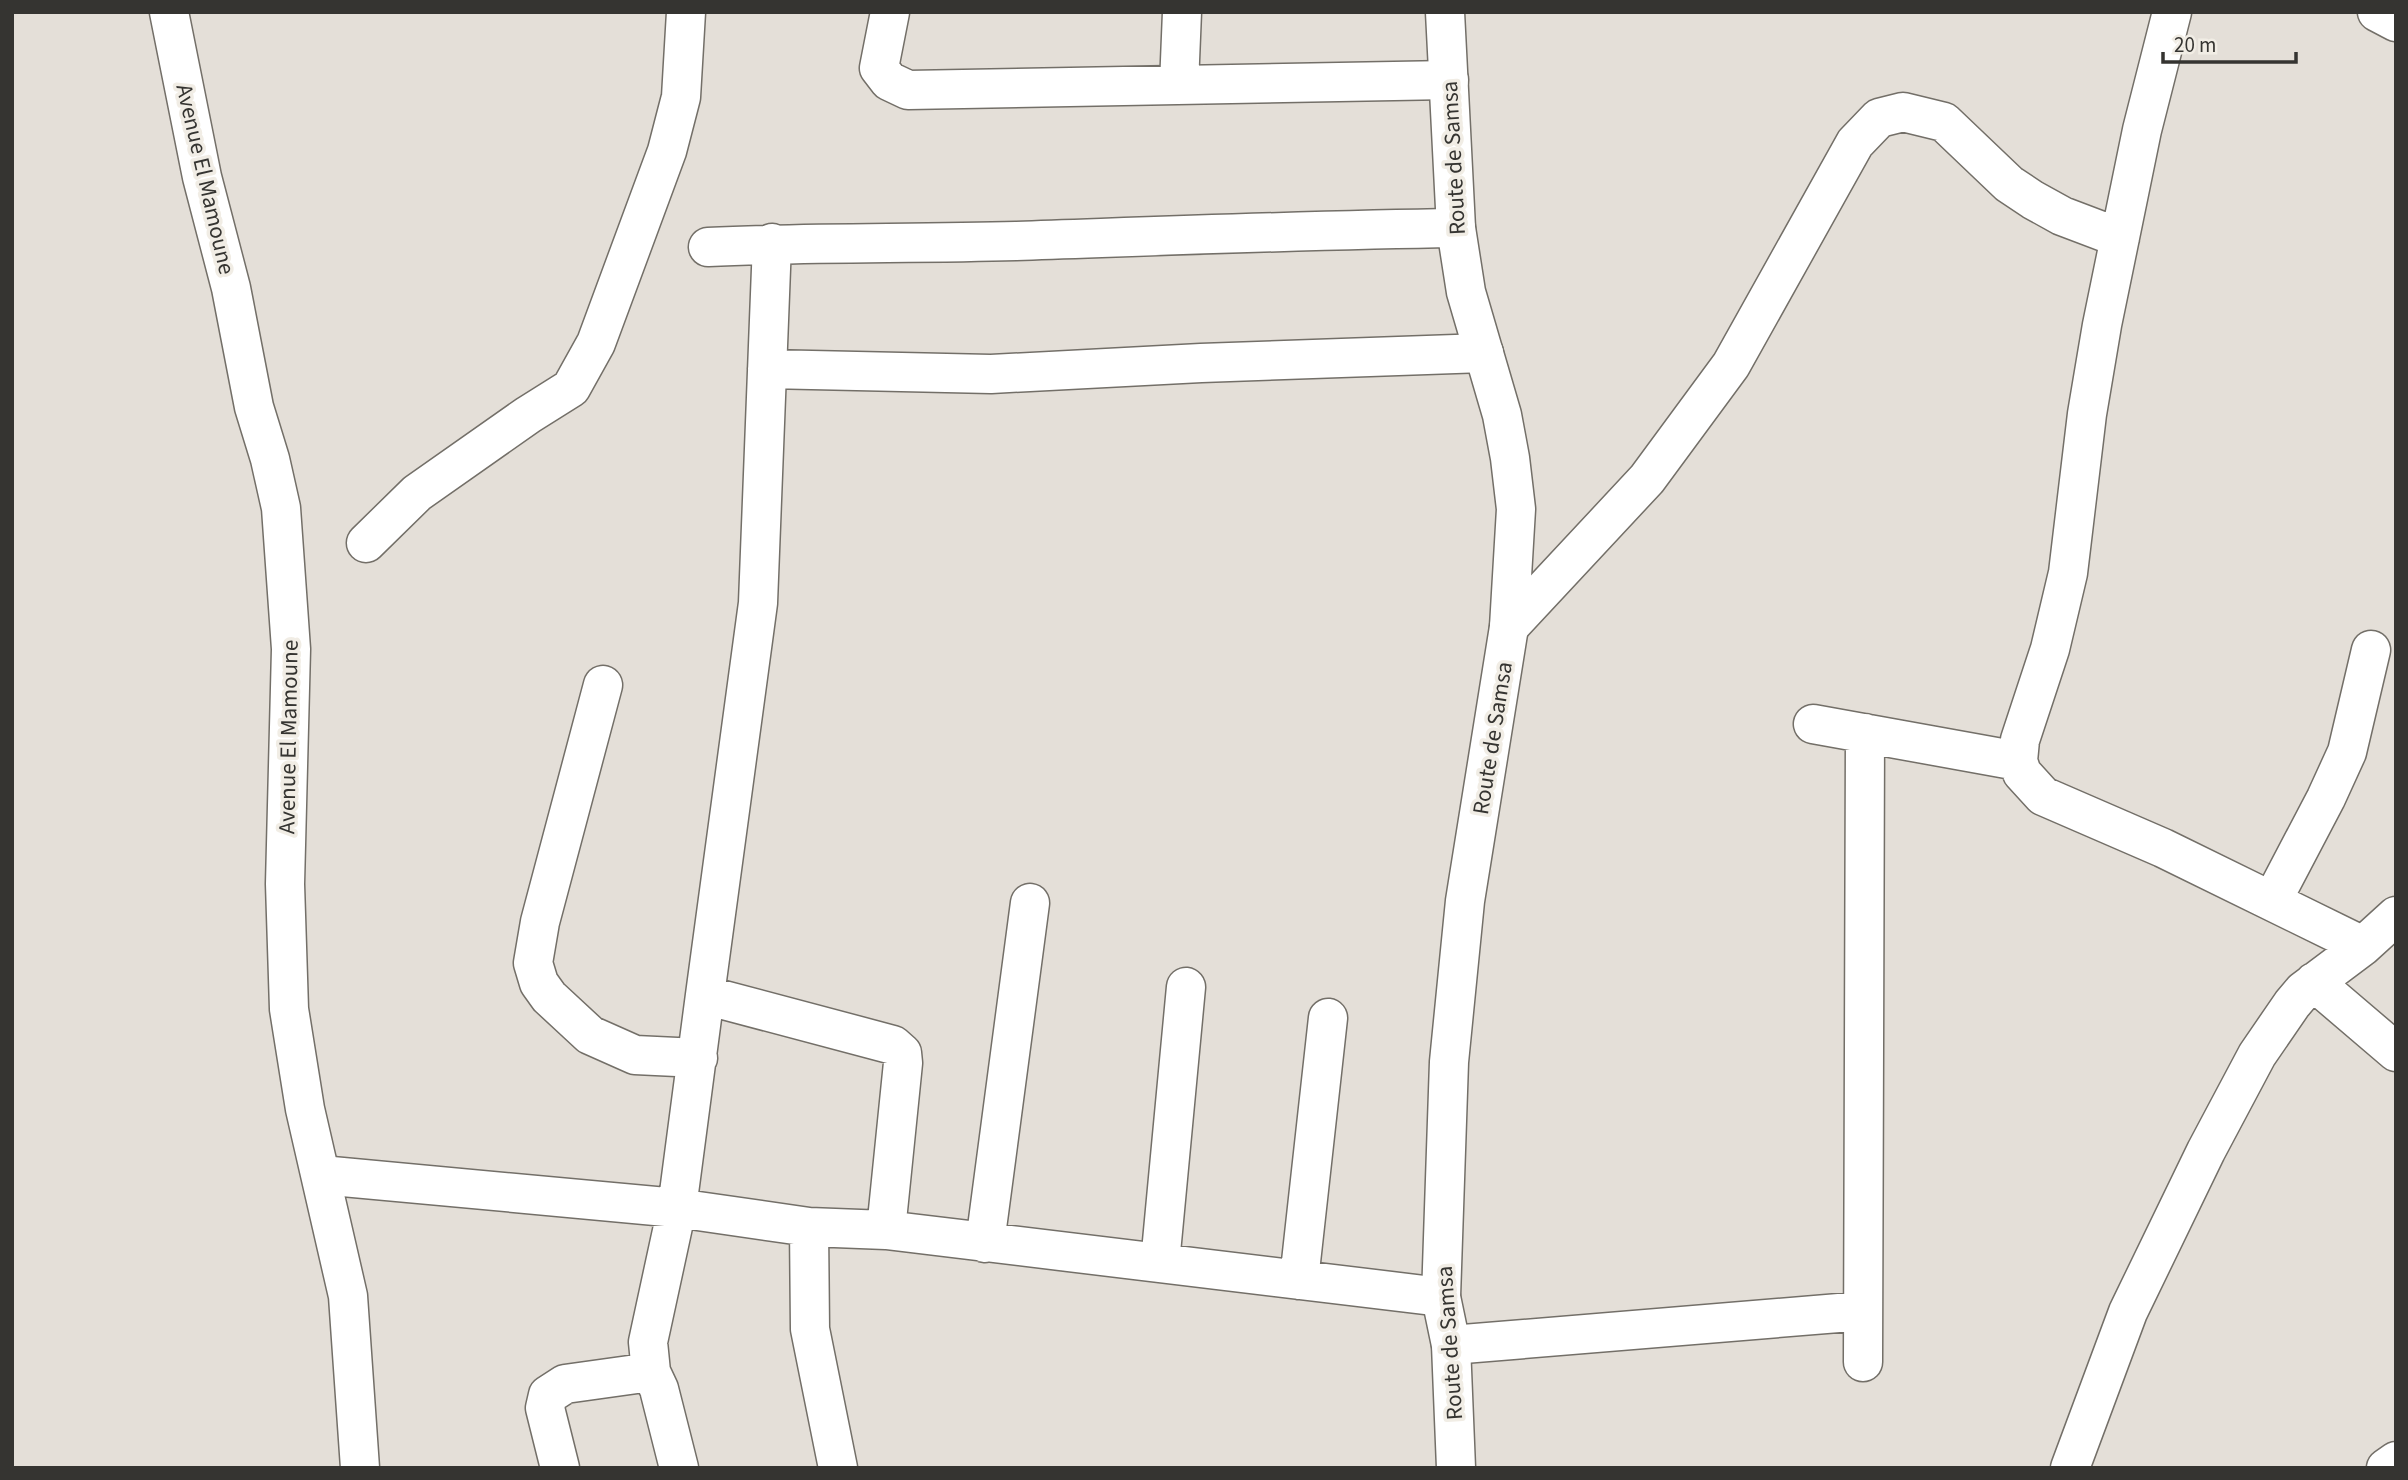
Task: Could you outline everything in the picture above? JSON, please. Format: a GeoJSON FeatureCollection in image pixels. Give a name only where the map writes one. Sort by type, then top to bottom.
{"type":"FeatureCollection","features":[{"type":"Feature","properties":{"kind":"street","name":"Avenue El Mamoune"},"geometry":{"type":"LineString","coordinates":[[169,12],[202,177],[231,288],[254,407],[281,508],[290,649],[285,884],[289,1009],[305,1109],[348,1296],[360,1468]]}},
{"type":"Feature","properties":{"kind":"street"},"geometry":{"type":"LineString","coordinates":[[366,542],[417,493],[570,388],[596,343],[667,151],[681,97],[686,12]]}},
{"type":"Feature","properties":{"kind":"street"},"geometry":{"type":"LineString","coordinates":[[890,12],[879,68],[889,81],[908,90],[1449,80]]}},
{"type":"Feature","properties":{"kind":"street"},"geometry":{"type":"LineString","coordinates":[[1179,85],[1182,12]]}},
{"type":"Feature","properties":{"kind":"street","name":"Route de Samsa"},"geometry":{"type":"LineString","coordinates":[[1445,12],[1456,228],[1466,292],[1502,415],[1516,509],[1509,627],[1464,914],[1449,1062],[1441,1297],[1451,1345],[1456,1468]]}},
{"type":"Feature","properties":{"kind":"street"},"geometry":{"type":"LineString","coordinates":[[2172,12],[2142,130],[2087,414],[2068,573],[2050,649],[2020,740],[2018,761],[2022,773],[2043,796],[2163,848],[2363,946]]}},
{"type":"Feature","properties":{"kind":"street"},"geometry":{"type":"LineString","coordinates":[[2376,12],[2396,22]]}},
{"type":"Feature","properties":{"kind":"street"},"geometry":{"type":"LineString","coordinates":[[1509,627],[1647,479],[1731,365],[1855,143],[1879,118],[1903,113],[1944,122],[2008,184],[2062,216],[2120,238]]}},
{"type":"Feature","properties":{"kind":"street"},"geometry":{"type":"LineString","coordinates":[[708,247],[772,243],[1014,241],[1254,231],[1456,228]]}},
{"type":"Feature","properties":{"kind":"street"},"geometry":{"type":"LineString","coordinates":[[679,1468],[659,1389],[651,1373],[648,1342],[677,1208],[758,603],[772,243]]}},
{"type":"Feature","properties":{"kind":"street"},"geometry":{"type":"LineString","coordinates":[[767,369],[991,374],[1201,363],[1484,354]]}},
{"type":"Feature","properties":{"kind":"street"},"geometry":{"type":"LineString","coordinates":[[2272,901],[2347,752],[2371,650]]}},
{"type":"Feature","properties":{"kind":"street"},"geometry":{"type":"LineString","coordinates":[[603,685],[540,922],[533,964],[539,983],[549,997],[590,1035],[635,1055],[698,1058]]}},
{"type":"Feature","properties":{"kind":"street"},"geometry":{"type":"LineString","coordinates":[[1812,724],[2018,761]]}},
{"type":"Feature","properties":{"kind":"street"},"geometry":{"type":"LineString","coordinates":[[1863,1362],[1865,733]]}},
{"type":"Feature","properties":{"kind":"street"},"geometry":{"type":"LineString","coordinates":[[985,1243],[1030,903]]}},
{"type":"Feature","properties":{"kind":"street"},"geometry":{"type":"LineString","coordinates":[[2070,1468],[2128,1312],[2206,1151],[2257,1055],[2292,1004],[2314,982],[2363,946],[2396,916]]}},
{"type":"Feature","properties":{"kind":"street"},"geometry":{"type":"LineString","coordinates":[[2314,982],[2396,1052]]}},
{"type":"Feature","properties":{"kind":"street"},"geometry":{"type":"LineString","coordinates":[[1160,1263],[1186,987]]}},
{"type":"Feature","properties":{"kind":"street"},"geometry":{"type":"LineString","coordinates":[[705,995],[893,1045],[902,1053],[886,1230]]}},
{"type":"Feature","properties":{"kind":"street"},"geometry":{"type":"LineString","coordinates":[[1299,1280],[1328,1018]]}},
{"type":"Feature","properties":{"kind":"street"},"geometry":{"type":"LineString","coordinates":[[321,1175],[677,1208],[809,1227],[886,1230],[1441,1297]]}},
{"type":"Feature","properties":{"kind":"street"},"geometry":{"type":"LineString","coordinates":[[809,1227],[810,1329],[838,1468]]}},
{"type":"Feature","properties":{"kind":"street"},"geometry":{"type":"LineString","coordinates":[[1451,1345],[1863,1311]]}},
{"type":"Feature","properties":{"kind":"street"},"geometry":{"type":"LineString","coordinates":[[560,1468],[545,1408],[548,1395],[565,1384],[651,1373]]}},
{"type":"Feature","properties":{"kind":"street"},"geometry":{"type":"LineString","coordinates":[[2386,1468],[2396,1461]]}}]}
